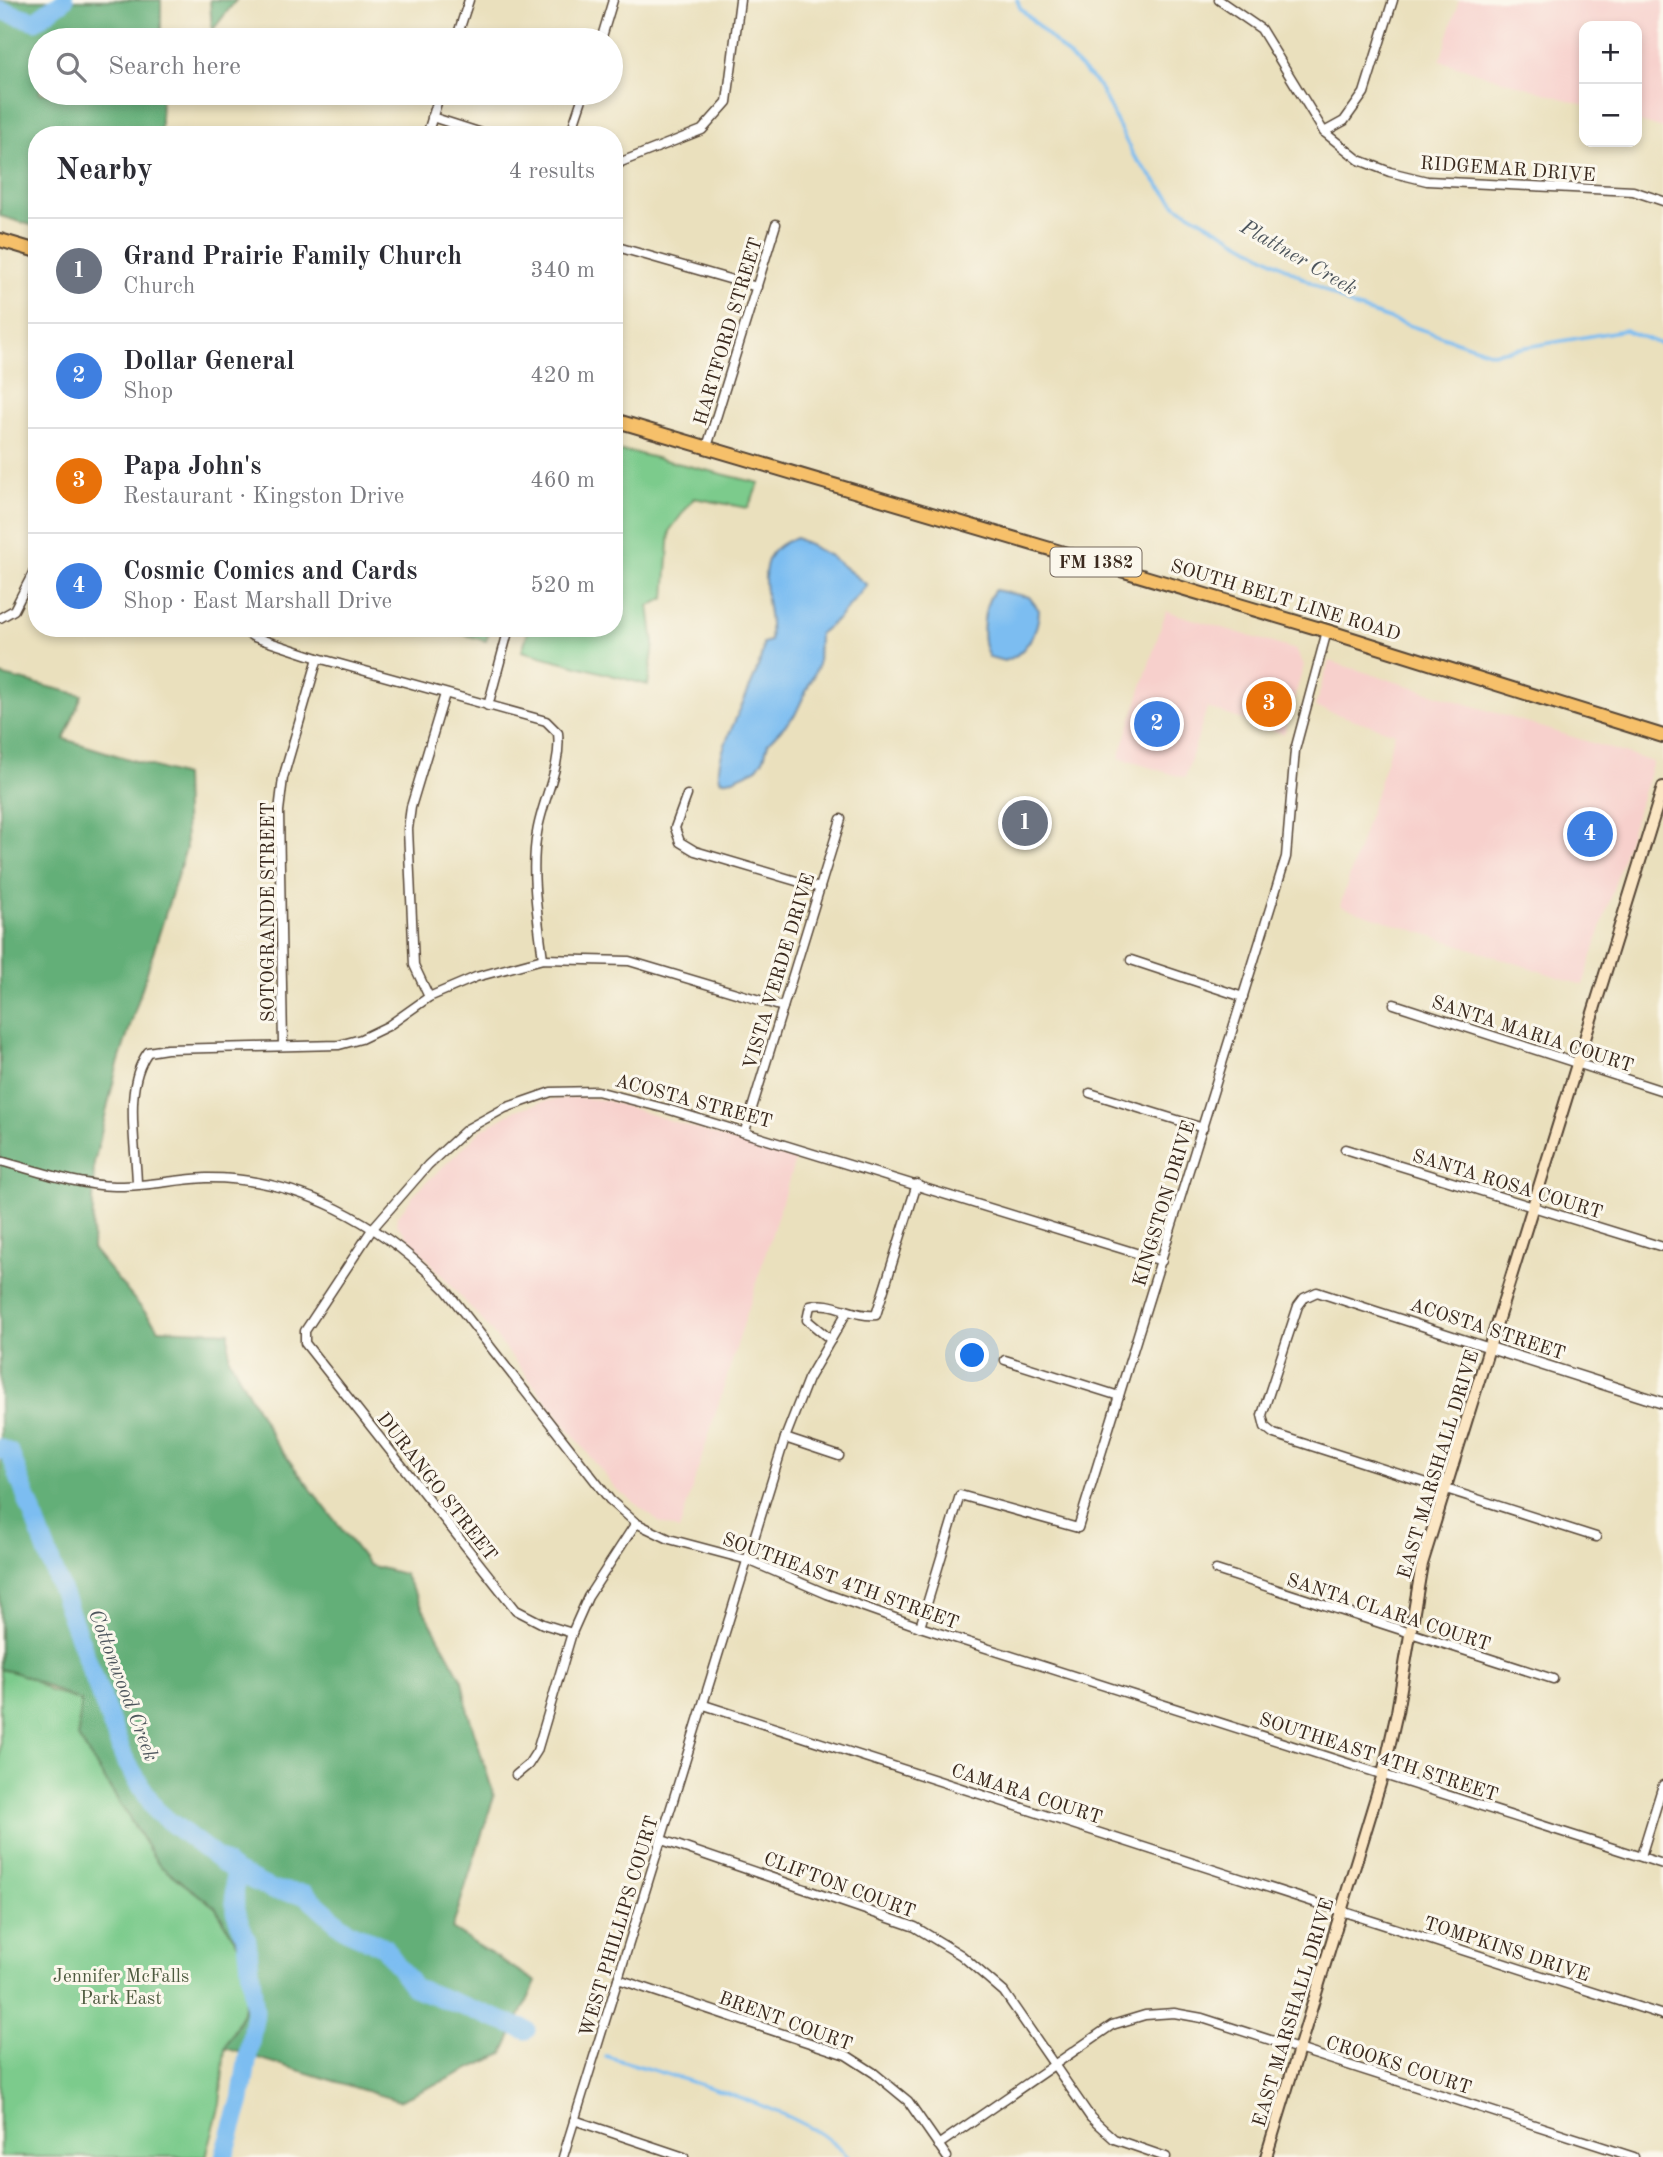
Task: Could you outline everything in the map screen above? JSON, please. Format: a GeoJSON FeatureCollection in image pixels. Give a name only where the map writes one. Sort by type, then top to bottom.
{"type":"FeatureCollection","features":[{"type":"Feature","properties":{"kind":"main road"},"geometry":{"type":"LineString","coordinates":[[0,240],[28,248]]}},
{"type":"Feature","properties":{"kind":"main road","name":"SOUTH BELT LINE ROAD"},"geometry":{"type":"LineString","coordinates":[[623,423],[1327,631],[1663,736]]}},
{"type":"Feature","properties":{"kind":"main road","name":"EAST MARSHALL DRIVE"},"geometry":{"type":"LineString","coordinates":[[1266,2157],[1383,1774],[1397,1712],[1422,1564],[1663,787]]}},
{"type":"Feature","properties":{"kind":"street"},"geometry":{"type":"LineString","coordinates":[[460,28],[469,0]]}},
{"type":"Feature","properties":{"kind":"street"},"geometry":{"type":"LineString","coordinates":[[605,28],[613,0]]}},
{"type":"Feature","properties":{"kind":"street"},"geometry":{"type":"LineString","coordinates":[[623,161],[702,130],[727,102],[740,0]]}},
{"type":"Feature","properties":{"kind":"street","name":"RIDGEMAR DRIVE"},"geometry":{"type":"LineString","coordinates":[[1219,0],[1261,29],[1324,132],[1359,160],[1390,172],[1427,181],[1633,191],[1663,201]]}},
{"type":"Feature","properties":{"kind":"street"},"geometry":{"type":"LineString","coordinates":[[1324,132],[1344,121],[1364,93],[1393,0]]}},
{"type":"Feature","properties":{"kind":"street"},"geometry":{"type":"LineString","coordinates":[[430,126],[436,105]]}},
{"type":"Feature","properties":{"kind":"street"},"geometry":{"type":"LineString","coordinates":[[573,126],[580,105]]}},
{"type":"Feature","properties":{"kind":"street"},"geometry":{"type":"LineString","coordinates":[[432,117],[460,126]]}},
{"type":"Feature","properties":{"kind":"street","name":"HARTFORD STREET"},"geometry":{"type":"LineString","coordinates":[[707,447],[776,225]]}},
{"type":"Feature","properties":{"kind":"street"},"geometry":{"type":"LineString","coordinates":[[623,249],[757,287]]}},
{"type":"Feature","properties":{"kind":"street"},"geometry":{"type":"LineString","coordinates":[[0,618],[15,610],[28,583]]}},
{"type":"Feature","properties":{"kind":"street","name":"KINGSTON DRIVE"},"geometry":{"type":"LineString","coordinates":[[920,1627],[960,1495],[1078,1528],[1286,857],[1295,750],[1327,631]]}},
{"type":"Feature","properties":{"kind":"street"},"geometry":{"type":"LineString","coordinates":[[254,637],[318,658],[546,721],[558,733],[560,752],[536,837],[537,915],[543,959]]}},
{"type":"Feature","properties":{"kind":"street"},"geometry":{"type":"LineString","coordinates":[[488,706],[507,637]]}},
{"type":"Feature","properties":{"kind":"street","name":"SOTOGRANDE STREET"},"geometry":{"type":"LineString","coordinates":[[283,1045],[279,811],[284,778],[318,658]]}},
{"type":"Feature","properties":{"kind":"street"},"geometry":{"type":"LineString","coordinates":[[429,997],[414,965],[408,829],[445,694]]}},
{"type":"Feature","properties":{"kind":"street"},"geometry":{"type":"LineString","coordinates":[[687,795],[675,828],[680,842],[695,851],[820,888]]}},
{"type":"Feature","properties":{"kind":"street","name":"VISTA VERDE DRIVE"},"geometry":{"type":"LineString","coordinates":[[745,1131],[841,820]]}},
{"type":"Feature","properties":{"kind":"street"},"geometry":{"type":"LineString","coordinates":[[137,1184],[134,1089],[137,1068],[148,1052],[167,1049],[339,1045],[362,1039],[388,1026],[429,997],[476,977],[543,959],[629,961],[783,1007]]}},
{"type":"Feature","properties":{"kind":"street"},"geometry":{"type":"LineString","coordinates":[[1131,960],[1243,998]]}},
{"type":"Feature","properties":{"kind":"street","name":"SANTA MARIA COURT"},"geometry":{"type":"LineString","coordinates":[[1394,1004],[1663,1091]]}},
{"type":"Feature","properties":{"kind":"street","name":"ACOSTA STREET"},"geometry":{"type":"LineString","coordinates":[[305,1331],[373,1228],[428,1165],[467,1129],[505,1108],[551,1092],[597,1091],[745,1131],[1161,1261]]}},
{"type":"Feature","properties":{"kind":"street"},"geometry":{"type":"LineString","coordinates":[[1090,1094],[1203,1128]]}},
{"type":"Feature","properties":{"kind":"street","name":"SANTA ROSA COURT"},"geometry":{"type":"LineString","coordinates":[[1345,1149],[1663,1247]]}},
{"type":"Feature","properties":{"kind":"street","name":"SOUTHEAST 4TH STREET"},"geometry":{"type":"LineString","coordinates":[[0,1161],[84,1183],[117,1186],[206,1178],[251,1181],[293,1190],[373,1228],[419,1262],[446,1290],[610,1500],[636,1523],[669,1539],[748,1560],[827,1594],[920,1627],[1663,1864]]}},
{"type":"Feature","properties":{"kind":"street"},"geometry":{"type":"LineString","coordinates":[[831,1340],[807,1320],[810,1306],[822,1304],[864,1317],[876,1315],[916,1184]]}},
{"type":"Feature","properties":{"kind":"street","name":"ACOSTA STREET"},"geometry":{"type":"LineString","coordinates":[[1447,1489],[1273,1434],[1265,1427],[1262,1415],[1304,1298],[1317,1292],[1663,1403]]}},
{"type":"Feature","properties":{"kind":"street","name":"WEST PHILLIPS COURT"},"geometry":{"type":"LineString","coordinates":[[563,2157],[785,1438],[808,1378],[848,1312]]}},
{"type":"Feature","properties":{"kind":"street","name":"DURANGO STREET"},"geometry":{"type":"LineString","coordinates":[[305,1331],[305,1343],[516,1610],[543,1624],[572,1633]]}},
{"type":"Feature","properties":{"kind":"street"},"geometry":{"type":"LineString","coordinates":[[1005,1360],[1119,1396]]}},
{"type":"Feature","properties":{"kind":"street"},"geometry":{"type":"LineString","coordinates":[[785,1438],[839,1456]]}},
{"type":"Feature","properties":{"kind":"street"},"geometry":{"type":"LineString","coordinates":[[1447,1489],[1596,1537]]}},
{"type":"Feature","properties":{"kind":"street"},"geometry":{"type":"LineString","coordinates":[[516,1775],[528,1765],[537,1751],[572,1633],[589,1597],[636,1523]]}},
{"type":"Feature","properties":{"kind":"street","name":"SANTA CLARA COURT"},"geometry":{"type":"LineString","coordinates":[[1216,1570],[1410,1635],[1553,1679]]}},
{"type":"Feature","properties":{"kind":"street","name":"CAMARA COURT"},"geometry":{"type":"LineString","coordinates":[[704,1704],[1341,1911]]}},
{"type":"Feature","properties":{"kind":"street"},"geometry":{"type":"LineString","coordinates":[[1641,1856],[1663,1785]]}},
{"type":"Feature","properties":{"kind":"street","name":"CLIFTON COURT"},"geometry":{"type":"LineString","coordinates":[[662,1840],[915,1927],[961,1955],[1004,1992],[1091,2119],[1114,2139],[1166,2157]]}},
{"type":"Feature","properties":{"kind":"street","name":"TOMPKINS DRIVE"},"geometry":{"type":"LineString","coordinates":[[1341,1911],[1663,2015]]}},
{"type":"Feature","properties":{"kind":"street","name":"BRENT COURT"},"geometry":{"type":"LineString","coordinates":[[618,1979],[846,2055],[874,2073],[908,2101],[947,2157]]}},
{"type":"Feature","properties":{"kind":"street","name":"CROOKS COURT"},"geometry":{"type":"LineString","coordinates":[[938,2145],[1057,2066],[1112,2025],[1136,2017],[1164,2014],[1202,2018],[1634,2157]]}},
{"type":"Feature","properties":{"kind":"street"},"geometry":{"type":"LineString","coordinates":[[574,2120],[684,2157]]}},
{"type":"Feature","properties":{"kind":"shaded area"},"geometry":{"type":"Polygon","coordinates":[[[1459,0],[1663,0],[1663,129],[1642,123],[1642,21],[1579,21],[1579,103],[1440,61],[1459,0]]]}},
{"type":"Feature","properties":{"kind":"shaded area"},"geometry":{"type":"Polygon","coordinates":[[[1166,611],[1296,650],[1304,665],[1284,734],[1207,708],[1185,778],[1119,758],[1166,611]]]}},
{"type":"Feature","properties":{"kind":"shaded area"},"geometry":{"type":"Polygon","coordinates":[[[1329,661],[1653,762],[1583,985],[1340,906],[1395,733],[1315,707],[1329,661]]]}},
{"type":"Feature","properties":{"kind":"shaded area"},"geometry":{"type":"Polygon","coordinates":[[[574,1097],[606,1100],[795,1160],[679,1530],[659,1522],[615,1488],[488,1327],[396,1224],[397,1217],[417,1191],[482,1130],[513,1111],[545,1101],[574,1097]]]}},
{"type":"Feature","properties":{"kind":"green space"},"geometry":{"type":"Polygon","coordinates":[[[0,0],[161,0],[161,28],[28,28],[28,105],[161,105],[161,126],[28,126],[28,224],[0,216],[0,0]]]}},
{"type":"Feature","properties":{"kind":"green space"},"geometry":{"type":"Polygon","coordinates":[[[210,0],[236,0],[214,28],[212,28],[210,0]]]}},
{"type":"Feature","properties":{"kind":"green space"},"geometry":{"type":"Polygon","coordinates":[[[623,452],[759,483],[748,508],[694,498],[670,530],[665,598],[649,606],[654,644],[648,685],[522,651],[526,637],[623,637],[623,452]]]}},
{"type":"Feature","properties":{"kind":"green space"},"geometry":{"type":"Polygon","coordinates":[[[0,675],[82,695],[64,739],[184,776],[186,848],[116,1071],[94,1163],[92,1249],[159,1329],[229,1332],[229,1358],[275,1442],[369,1565],[404,1574],[462,1680],[468,1712],[494,1796],[452,1929],[536,1982],[503,2054],[399,2101],[225,2048],[243,2013],[251,1965],[215,1907],[159,1865],[78,1737],[81,1701],[21,1675],[0,1669],[0,675]]]}},
{"type":"Feature","properties":{"kind":"green space","name":"Jennifer McFalls Park East"},"geometry":{"type":"Polygon","coordinates":[[[0,1669],[23,1673],[50,1691],[81,1701],[78,1737],[159,1865],[215,1907],[251,1965],[243,2012],[225,2048],[220,2104],[206,2157],[0,2157],[0,1669]]]}},
{"type":"Feature","properties":{"kind":"water"},"geometry":{"type":"Polygon","coordinates":[[[796,538],[830,556],[867,585],[838,619],[819,634],[818,666],[795,715],[768,743],[764,758],[756,769],[721,781],[719,770],[728,736],[755,676],[763,643],[770,641],[765,582],[770,555],[780,545],[796,538]]]}},
{"type":"Feature","properties":{"kind":"water"},"geometry":{"type":"Polygon","coordinates":[[[995,590],[1029,597],[1039,610],[1029,641],[1018,654],[1004,661],[989,657],[984,642],[985,613],[995,590]]]}},
{"type":"Feature","properties":{"kind":"waterway","name":"Cottonwood Creek"},"geometry":{"type":"LineString","coordinates":[[0,10],[35,21],[64,0]]}},
{"type":"Feature","properties":{"kind":"waterway","name":"Plattner Creek"},"geometry":{"type":"LineString","coordinates":[[1017,0],[1020,8],[1099,86],[1133,155],[1177,206],[1354,307],[1492,353],[1625,330],[1663,345]]}},
{"type":"Feature","properties":{"kind":"waterway","name":"Cottonwood Creek"},"geometry":{"type":"LineString","coordinates":[[0,1448],[10,1453],[124,1758],[157,1812],[234,1871],[235,1911],[247,1941],[255,2012],[241,2100],[224,2157]]}},
{"type":"Feature","properties":{"kind":"waterway"},"geometry":{"type":"LineString","coordinates":[[234,1871],[272,1890],[305,1894],[346,1930],[384,1947],[413,1987],[526,2030]]}},
{"type":"Feature","properties":{"kind":"waterway"},"geometry":{"type":"LineString","coordinates":[[606,2056],[771,2109],[829,2140],[848,2157]]}},
{"type":"Feature","properties":{"kind":"place","name":"Papa John's"},"geometry":{"type":"Point","coordinates":[1269,704]}},
{"type":"Feature","properties":{"kind":"place","name":"Dollar General"},"geometry":{"type":"Point","coordinates":[1157,724]}},
{"type":"Feature","properties":{"kind":"place","name":"Grand Prairie Family Church"},"geometry":{"type":"Point","coordinates":[1025,823]}},
{"type":"Feature","properties":{"kind":"place","name":"Cosmic Comics and Cards"},"geometry":{"type":"Point","coordinates":[1590,834]}}]}
